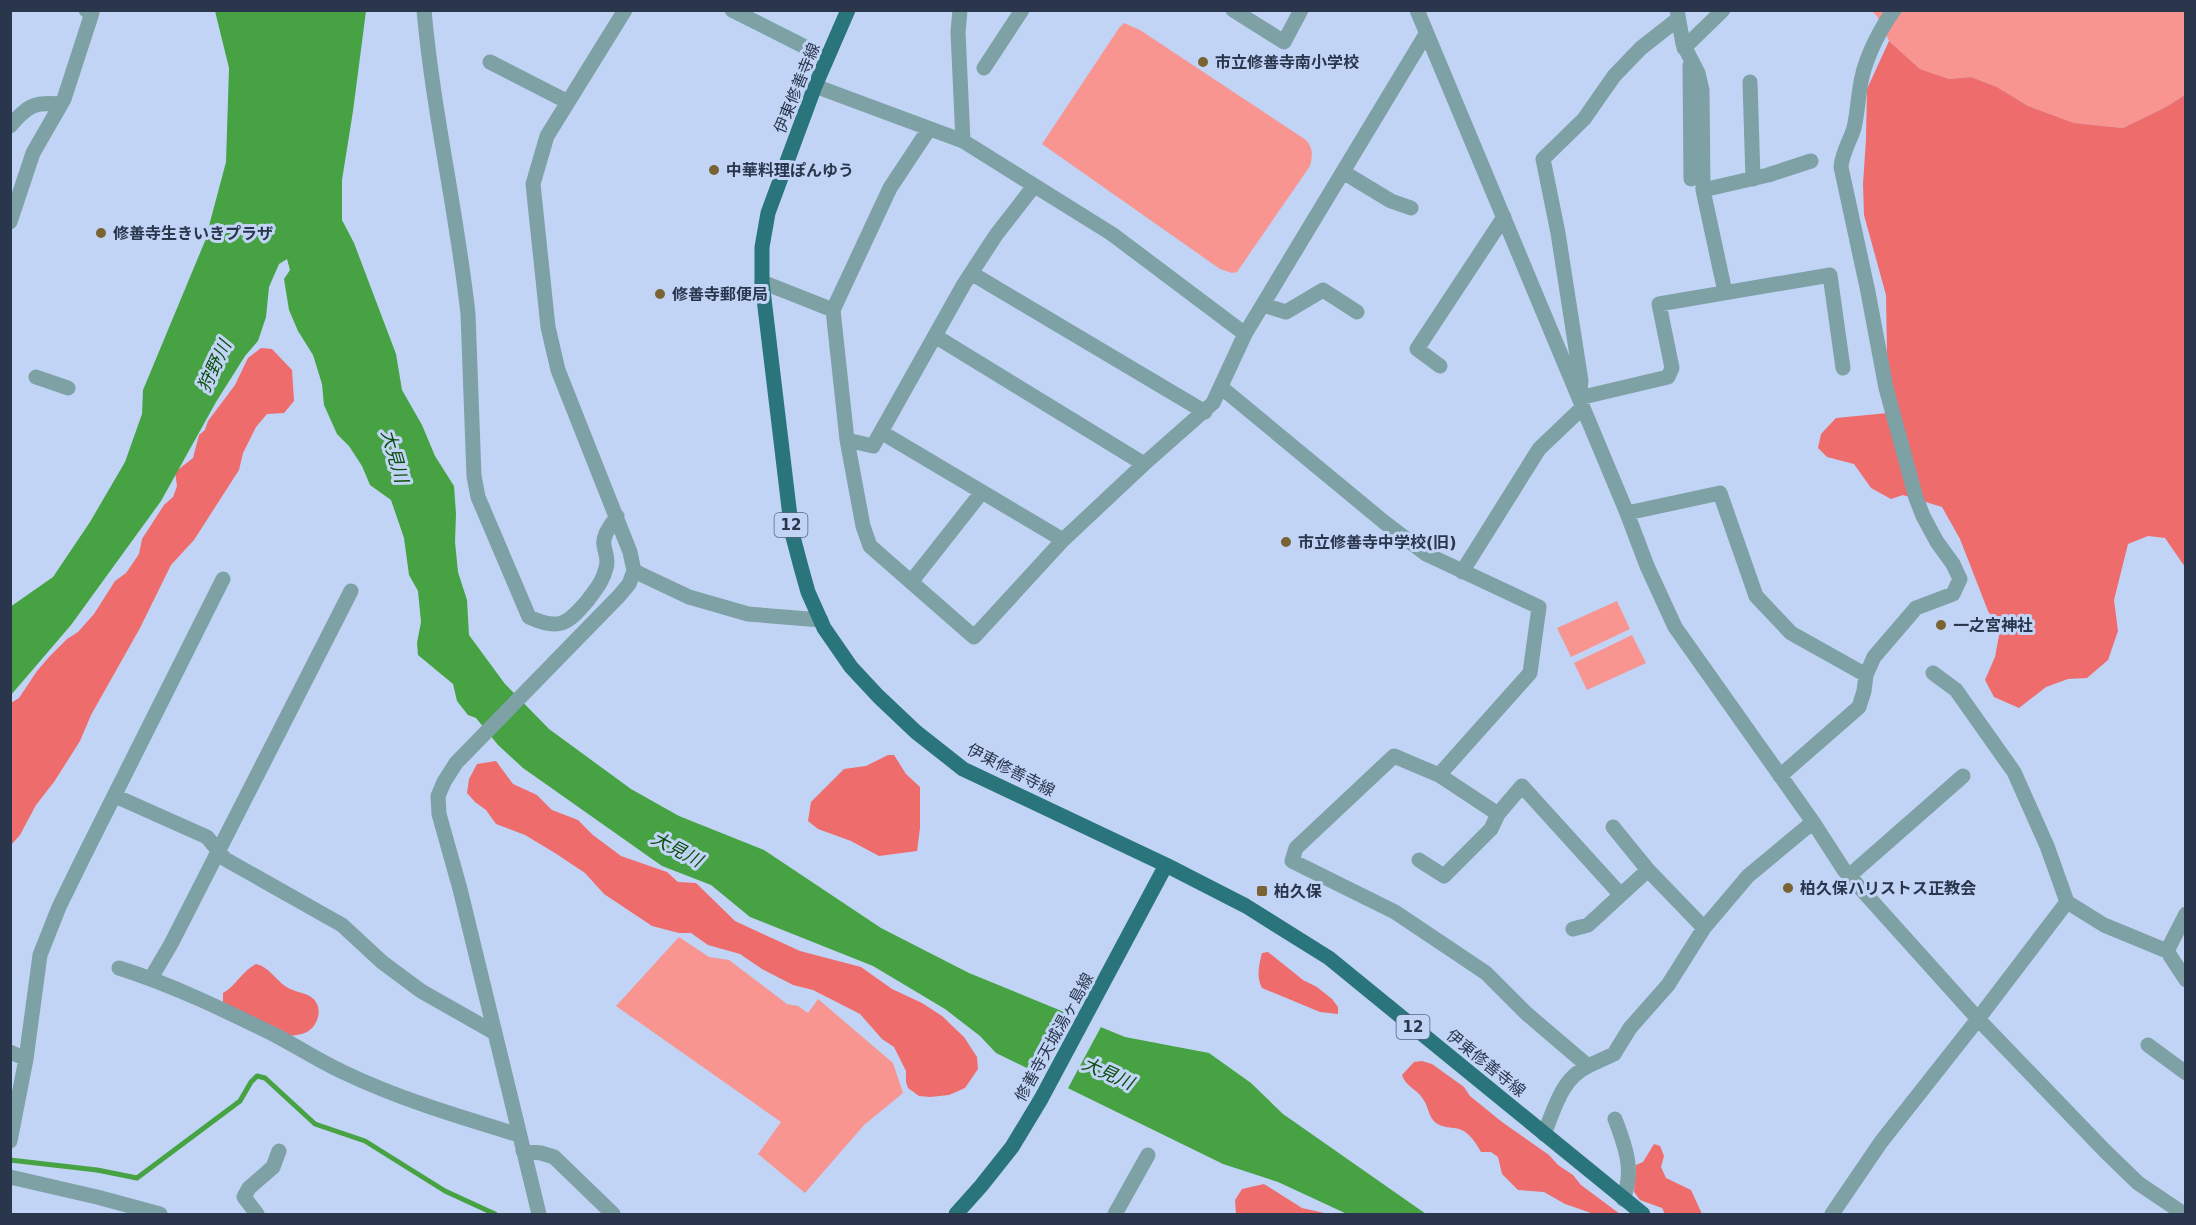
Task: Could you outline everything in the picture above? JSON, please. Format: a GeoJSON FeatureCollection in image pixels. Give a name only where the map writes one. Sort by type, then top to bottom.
{"type":"FeatureCollection","features":[{"type":"Feature","properties":{"kind":"main road","name":"伊東修善寺線"},"geometry":{"type":"LineString","coordinates":[[848,10],[815,86],[768,213],[762,248],[762,282],[792,533],[808,592],[820,620],[851,667],[916,732],[963,769],[1166,865],[1246,906],[1329,958],[1643,1215]]}},
{"type":"Feature","properties":{"kind":"main road","name":"修善寺天城湯ヶ島線"},"geometry":{"type":"LineString","coordinates":[[956,1215],[1012,1147],[1041,1099],[1166,865]]}},
{"type":"Feature","properties":{"kind":"street"},"geometry":{"type":"LineString","coordinates":[[10,222],[33,153],[61,104],[93,13],[86,10]]}},
{"type":"Feature","properties":{"kind":"street"},"geometry":{"type":"LineString","coordinates":[[424,10],[443,150],[466,288],[474,476],[478,496],[529,617],[553,625],[564,624],[572,619],[600,585],[608,557],[604,538],[617,516]]}},
{"type":"Feature","properties":{"kind":"street"},"geometry":{"type":"LineString","coordinates":[[539,1215],[460,889],[439,814],[438,796],[456,763],[619,596],[629,584],[634,571],[617,516],[558,370],[548,327],[533,184],[547,135],[625,10]]}},
{"type":"Feature","properties":{"kind":"street"},"geometry":{"type":"LineString","coordinates":[[732,10],[827,58]]}},
{"type":"Feature","properties":{"kind":"street"},"geometry":{"type":"LineString","coordinates":[[960,10],[958,32],[963,141]]}},
{"type":"Feature","properties":{"kind":"street"},"geometry":{"type":"LineString","coordinates":[[984,68],[1022,10]]}},
{"type":"Feature","properties":{"kind":"street"},"geometry":{"type":"LineString","coordinates":[[1233,10],[1284,42],[1301,10]]}},
{"type":"Feature","properties":{"kind":"street"},"geometry":{"type":"LineString","coordinates":[[1417,10],[1647,566],[1675,627],[1813,822],[1848,876],[1978,1019],[2105,1151],[2138,1183],[2184,1215]]}},
{"type":"Feature","properties":{"kind":"street"},"geometry":{"type":"LineString","coordinates":[[1687,53],[1724,10]]}},
{"type":"Feature","properties":{"kind":"street"},"geometry":{"type":"LineString","coordinates":[[1780,776],[1859,707],[1866,675],[1874,657],[1916,608],[1953,594],[1959,579],[1953,564],[1937,542],[1923,516],[1916,498],[1886,388],[1841,167],[1854,125],[1862,75],[1894,10]]}},
{"type":"Feature","properties":{"kind":"street"},"geometry":{"type":"LineString","coordinates":[[1581,402],[1581,381],[1543,159],[1584,119],[1614,76],[1678,15],[1687,53],[1691,179]]}},
{"type":"Feature","properties":{"kind":"street"},"geometry":{"type":"LineString","coordinates":[[929,129],[890,189],[833,310],[847,440],[863,526],[870,546],[974,637],[1063,540],[1144,464],[1214,403],[1245,334],[1426,34]]}},
{"type":"Feature","properties":{"kind":"street"},"geometry":{"type":"LineString","coordinates":[[1687,53],[1698,73],[1702,90],[1703,190],[1725,292]]}},
{"type":"Feature","properties":{"kind":"street"},"geometry":{"type":"LineString","coordinates":[[490,62],[567,102]]}},
{"type":"Feature","properties":{"kind":"street"},"geometry":{"type":"LineString","coordinates":[[1750,82],[1753,179]]}},
{"type":"Feature","properties":{"kind":"street"},"geometry":{"type":"LineString","coordinates":[[815,86],[963,141],[1112,234],[1245,334]]}},
{"type":"Feature","properties":{"kind":"street"},"geometry":{"type":"LineString","coordinates":[[10,126],[23,110],[41,103],[61,104]]}},
{"type":"Feature","properties":{"kind":"street"},"geometry":{"type":"LineString","coordinates":[[1703,190],[1753,179],[1811,161]]}},
{"type":"Feature","properties":{"kind":"street"},"geometry":{"type":"LineString","coordinates":[[1343,172],[1391,201],[1411,208]]}},
{"type":"Feature","properties":{"kind":"street"},"geometry":{"type":"LineString","coordinates":[[847,440],[873,446],[971,273],[996,235],[1034,186]]}},
{"type":"Feature","properties":{"kind":"street"},"geometry":{"type":"LineString","coordinates":[[1440,366],[1417,349],[1504,218]]}},
{"type":"Feature","properties":{"kind":"street"},"geometry":{"type":"LineString","coordinates":[[971,273],[1205,412]]}},
{"type":"Feature","properties":{"kind":"street"},"geometry":{"type":"LineString","coordinates":[[1462,572],[1539,450],[1581,402],[1668,377],[1672,368],[1659,304],[1830,275],[1843,368]]}},
{"type":"Feature","properties":{"kind":"street"},"geometry":{"type":"LineString","coordinates":[[762,282],[833,310]]}},
{"type":"Feature","properties":{"kind":"street"},"geometry":{"type":"LineString","coordinates":[[1263,305],[1286,312],[1323,290],[1357,312]]}},
{"type":"Feature","properties":{"kind":"street"},"geometry":{"type":"LineString","coordinates":[[935,336],[1144,464]]}},
{"type":"Feature","properties":{"kind":"street"},"geometry":{"type":"LineString","coordinates":[[36,377],[68,388]]}},
{"type":"Feature","properties":{"kind":"street"},"geometry":{"type":"LineString","coordinates":[[1222,388],[1383,522],[1426,554],[1539,607],[1530,673],[1439,775]]}},
{"type":"Feature","properties":{"kind":"street"},"geometry":{"type":"LineString","coordinates":[[881,432],[1063,540]]}},
{"type":"Feature","properties":{"kind":"street"},"geometry":{"type":"LineString","coordinates":[[910,582],[982,492]]}},
{"type":"Feature","properties":{"kind":"street"},"geometry":{"type":"LineString","coordinates":[[1627,513],[1720,493],[1756,596],[1791,633],[1866,675]]}},
{"type":"Feature","properties":{"kind":"street"},"geometry":{"type":"LineString","coordinates":[[634,571],[688,597],[748,614],[820,620]]}},
{"type":"Feature","properties":{"kind":"street"},"geometry":{"type":"LineString","coordinates":[[10,1141],[26,1059],[40,956],[59,907],[223,579]]}},
{"type":"Feature","properties":{"kind":"street"},"geometry":{"type":"LineString","coordinates":[[151,978],[171,944],[351,591]]}},
{"type":"Feature","properties":{"kind":"street"},"geometry":{"type":"LineString","coordinates":[[1933,673],[1956,690],[2014,772],[2047,846],[2067,902],[2104,925],[2167,951],[2186,980]]}},
{"type":"Feature","properties":{"kind":"street"},"geometry":{"type":"LineString","coordinates":[[1498,814],[1439,775],[1394,756],[1296,848],[1292,861],[1395,912],[1486,973],[1527,1014],[1588,1066]]}},
{"type":"Feature","properties":{"kind":"street"},"geometry":{"type":"LineString","coordinates":[[1848,876],[1963,776]]}},
{"type":"Feature","properties":{"kind":"street"},"geometry":{"type":"LineString","coordinates":[[1419,860],[1444,876],[1491,829],[1498,814],[1522,786],[1620,894]]}},
{"type":"Feature","properties":{"kind":"street"},"geometry":{"type":"LineString","coordinates":[[115,796],[207,837],[225,859],[342,925],[382,962],[421,991],[495,1033]]}},
{"type":"Feature","properties":{"kind":"street"},"geometry":{"type":"LineString","coordinates":[[1544,1134],[1558,1098],[1568,1081],[1576,1072],[1614,1054],[1630,1028],[1668,984],[1704,928],[1748,876],[1813,822]]}},
{"type":"Feature","properties":{"kind":"street"},"geometry":{"type":"LineString","coordinates":[[1613,827],[1648,870],[1704,928]]}},
{"type":"Feature","properties":{"kind":"street"},"geometry":{"type":"LineString","coordinates":[[1573,929],[1588,925],[1648,870]]}},
{"type":"Feature","properties":{"kind":"street"},"geometry":{"type":"LineString","coordinates":[[1832,1215],[1881,1142],[2067,902]]}},
{"type":"Feature","properties":{"kind":"street"},"geometry":{"type":"LineString","coordinates":[[2167,951],[2186,914]]}},
{"type":"Feature","properties":{"kind":"street"},"geometry":{"type":"LineString","coordinates":[[119,968],[151,978],[267,1032],[345,1074],[429,1107],[519,1135]]}},
{"type":"Feature","properties":{"kind":"street"},"geometry":{"type":"LineString","coordinates":[[2148,1046],[2186,1073]]}},
{"type":"Feature","properties":{"kind":"street"},"geometry":{"type":"LineString","coordinates":[[10,1052],[26,1059]]}},
{"type":"Feature","properties":{"kind":"street"},"geometry":{"type":"LineString","coordinates":[[1615,1119],[1628,1154],[1628,1188],[1623,1198]]}},
{"type":"Feature","properties":{"kind":"street"},"geometry":{"type":"LineString","coordinates":[[258,1215],[244,1197],[249,1188],[273,1167],[279,1151]]}},
{"type":"Feature","properties":{"kind":"street"},"geometry":{"type":"LineString","coordinates":[[523,1151],[554,1157],[604,1212]]}},
{"type":"Feature","properties":{"kind":"street"},"geometry":{"type":"LineString","coordinates":[[1116,1215],[1148,1155]]}},
{"type":"Feature","properties":{"kind":"street"},"geometry":{"type":"LineString","coordinates":[[10,1177],[97,1197],[160,1215]]}},
{"type":"Feature","properties":{"kind":"shaded area"},"geometry":{"type":"Polygon","coordinates":[[[1872,11],[2185,11],[2185,95],[2123,128],[2074,123],[2028,106],[1997,87],[1971,77],[1949,79],[1920,69],[1889,41],[1877,16],[1872,11]]]}},
{"type":"Feature","properties":{"kind":"shaded area"},"geometry":{"type":"Polygon","coordinates":[[[1124,23],[1140,30],[1306,140],[1310,146],[1312,155],[1310,166],[1237,272],[1232,273],[1220,269],[1042,144],[1124,23]]]}},
{"type":"Feature","properties":{"kind":"shaded area"},"geometry":{"type":"Polygon","coordinates":[[[1889,41],[1920,69],[1949,79],[1971,77],[1997,87],[2028,106],[2074,123],[2123,128],[2185,95],[2185,567],[2165,538],[2148,536],[2128,544],[2114,600],[2118,631],[2108,660],[2087,678],[2068,679],[2046,687],[2019,708],[1994,697],[1985,680],[1995,657],[2000,630],[1988,611],[1960,539],[1942,507],[1903,495],[1891,499],[1871,488],[1854,464],[1827,457],[1818,448],[1821,434],[1836,418],[1888,413],[1886,295],[1864,215],[1863,184],[1867,89],[1889,41]]]}},
{"type":"Feature","properties":{"kind":"shaded area"},"geometry":{"type":"Polygon","coordinates":[[[261,348],[272,349],[292,370],[294,401],[284,413],[267,414],[256,427],[243,453],[239,470],[194,540],[171,565],[140,628],[91,715],[80,741],[54,782],[36,805],[20,835],[11,845],[11,703],[19,698],[49,657],[67,639],[78,632],[94,614],[115,581],[126,573],[139,554],[142,539],[164,505],[173,497],[177,486],[175,472],[193,458],[199,435],[205,430],[208,421],[235,385],[248,358],[261,348]]]}},
{"type":"Feature","properties":{"kind":"shaded area"},"geometry":{"type":"Polygon","coordinates":[[[1617,601],[1630,629],[1571,657],[1557,628],[1617,601]]]}},
{"type":"Feature","properties":{"kind":"shaded area"},"geometry":{"type":"Polygon","coordinates":[[[1632,635],[1646,663],[1587,690],[1574,663],[1632,635]]]}},
{"type":"Feature","properties":{"kind":"shaded area"},"geometry":{"type":"Polygon","coordinates":[[[888,755],[894,755],[906,774],[920,787],[920,828],[917,851],[879,856],[851,841],[818,829],[808,821],[811,802],[844,769],[866,766],[888,755]]]}},
{"type":"Feature","properties":{"kind":"shaded area"},"geometry":{"type":"Polygon","coordinates":[[[496,761],[513,784],[537,795],[552,810],[578,820],[593,835],[621,856],[667,872],[678,882],[696,883],[735,921],[800,951],[861,967],[892,989],[922,1003],[942,1016],[964,1037],[977,1057],[978,1069],[965,1088],[949,1095],[919,1096],[908,1088],[906,1071],[894,1047],[882,1039],[860,1014],[813,990],[793,985],[762,969],[740,954],[708,945],[691,933],[679,933],[652,926],[604,894],[585,873],[555,853],[525,835],[496,824],[486,810],[475,802],[467,793],[469,779],[477,764],[496,761]]]}},
{"type":"Feature","properties":{"kind":"shaded area"},"geometry":{"type":"Polygon","coordinates":[[[679,937],[709,957],[729,960],[787,1004],[798,1006],[808,1013],[818,999],[893,1063],[903,1093],[864,1125],[805,1193],[758,1154],[781,1122],[616,1006],[679,937]]]}},
{"type":"Feature","properties":{"kind":"shaded area"},"geometry":{"type":"Polygon","coordinates":[[[1268,952],[1303,980],[1317,987],[1332,999],[1338,1007],[1338,1014],[1320,1012],[1262,988],[1259,980],[1259,966],[1262,953],[1268,952]]]}},
{"type":"Feature","properties":{"kind":"shaded area"},"geometry":{"type":"Polygon","coordinates":[[[256,964],[272,973],[288,988],[308,995],[315,1001],[319,1010],[315,1025],[311,1029],[302,1034],[289,1036],[277,1028],[239,1013],[223,1002],[223,993],[256,964]]]}},
{"type":"Feature","properties":{"kind":"shaded area"},"geometry":{"type":"Polygon","coordinates":[[[1422,1061],[1432,1064],[1464,1087],[1470,1096],[1549,1155],[1558,1165],[1573,1175],[1581,1185],[1620,1214],[1594,1214],[1565,1204],[1544,1192],[1518,1190],[1502,1174],[1498,1157],[1491,1152],[1481,1152],[1472,1138],[1463,1130],[1441,1126],[1433,1121],[1423,1099],[1402,1075],[1414,1062],[1422,1061]]]}},
{"type":"Feature","properties":{"kind":"shaded area"},"geometry":{"type":"Polygon","coordinates":[[[1654,1144],[1660,1146],[1664,1156],[1661,1167],[1666,1178],[1691,1190],[1702,1214],[1665,1214],[1662,1208],[1640,1200],[1634,1192],[1636,1165],[1643,1162],[1654,1144]]]}},
{"type":"Feature","properties":{"kind":"shaded area"},"geometry":{"type":"Polygon","coordinates":[[[1264,1184],[1302,1208],[1329,1214],[1236,1214],[1235,1200],[1242,1189],[1264,1184]]]}},
{"type":"Feature","properties":{"kind":"water"},"geometry":{"type":"Polygon","coordinates":[[[215,11],[366,11],[342,180],[342,220],[354,243],[396,354],[402,390],[422,425],[435,456],[454,486],[458,572],[467,600],[469,635],[505,684],[549,729],[631,789],[679,816],[764,850],[881,928],[969,973],[1125,1037],[1209,1053],[1251,1083],[1283,1114],[1426,1214],[1347,1214],[1278,1182],[1223,1164],[996,1053],[980,1036],[945,1009],[873,966],[750,917],[711,885],[662,866],[523,768],[498,745],[476,718],[468,715],[457,701],[453,684],[418,655],[417,643],[421,622],[418,591],[409,575],[404,538],[391,500],[370,485],[362,466],[349,446],[337,434],[324,405],[322,384],[313,355],[298,331],[289,310],[284,279],[290,270],[287,259],[279,264],[269,287],[266,317],[258,341],[245,356],[216,402],[161,501],[71,625],[11,695],[10,607],[53,577],[90,522],[125,462],[142,414],[143,390],[205,241],[226,162],[229,68],[215,11]]]}},
{"type":"Feature","properties":{"kind":"pier"},"geometry":{"type":"Polygon","coordinates":[[[1065,1010],[1102,1025],[1067,1090],[1032,1072],[1065,1010]]]}},
{"type":"Feature","properties":{"kind":"waterway"},"geometry":{"type":"LineString","coordinates":[[10,1160],[97,1170],[137,1178],[240,1101],[257,1076],[265,1078],[315,1124],[365,1141],[445,1191],[495,1214]]}},
{"type":"Feature","properties":{"kind":"place","name":"市立修善寺南小学校"},"geometry":{"type":"Point","coordinates":[1203,62]}},
{"type":"Feature","properties":{"kind":"place","name":"中華料理ぽんゆう"},"geometry":{"type":"Point","coordinates":[714,170]}},
{"type":"Feature","properties":{"kind":"place","name":"修善寺生きいきプラザ"},"geometry":{"type":"Point","coordinates":[101,233]}},
{"type":"Feature","properties":{"kind":"place","name":"修善寺郵便局"},"geometry":{"type":"Point","coordinates":[660,294]}},
{"type":"Feature","properties":{"kind":"place","name":"市立修善寺中学校(旧)"},"geometry":{"type":"Point","coordinates":[1286,542]}},
{"type":"Feature","properties":{"kind":"place","name":"一之宮神社"},"geometry":{"type":"Point","coordinates":[1941,625]}},
{"type":"Feature","properties":{"kind":"place","name":"柏久保ハリストス正教会"},"geometry":{"type":"Point","coordinates":[1788,888]}},
{"type":"Feature","properties":{"kind":"place","name":"柏久保"},"geometry":{"type":"Point","coordinates":[1262,891]}},
{"type":"Feature","properties":{"kind":"water label","name":"狩野川"},"geometry":{"type":"Point","coordinates":[214,366]}},
{"type":"Feature","properties":{"kind":"water label","name":"大見川"},"geometry":{"type":"Point","coordinates":[395,456]}},
{"type":"Feature","properties":{"kind":"water label","name":"大見川"},"geometry":{"type":"Point","coordinates":[677,849]}},
{"type":"Feature","properties":{"kind":"water label","name":"大見川"},"geometry":{"type":"Point","coordinates":[1108,1073]}}]}
